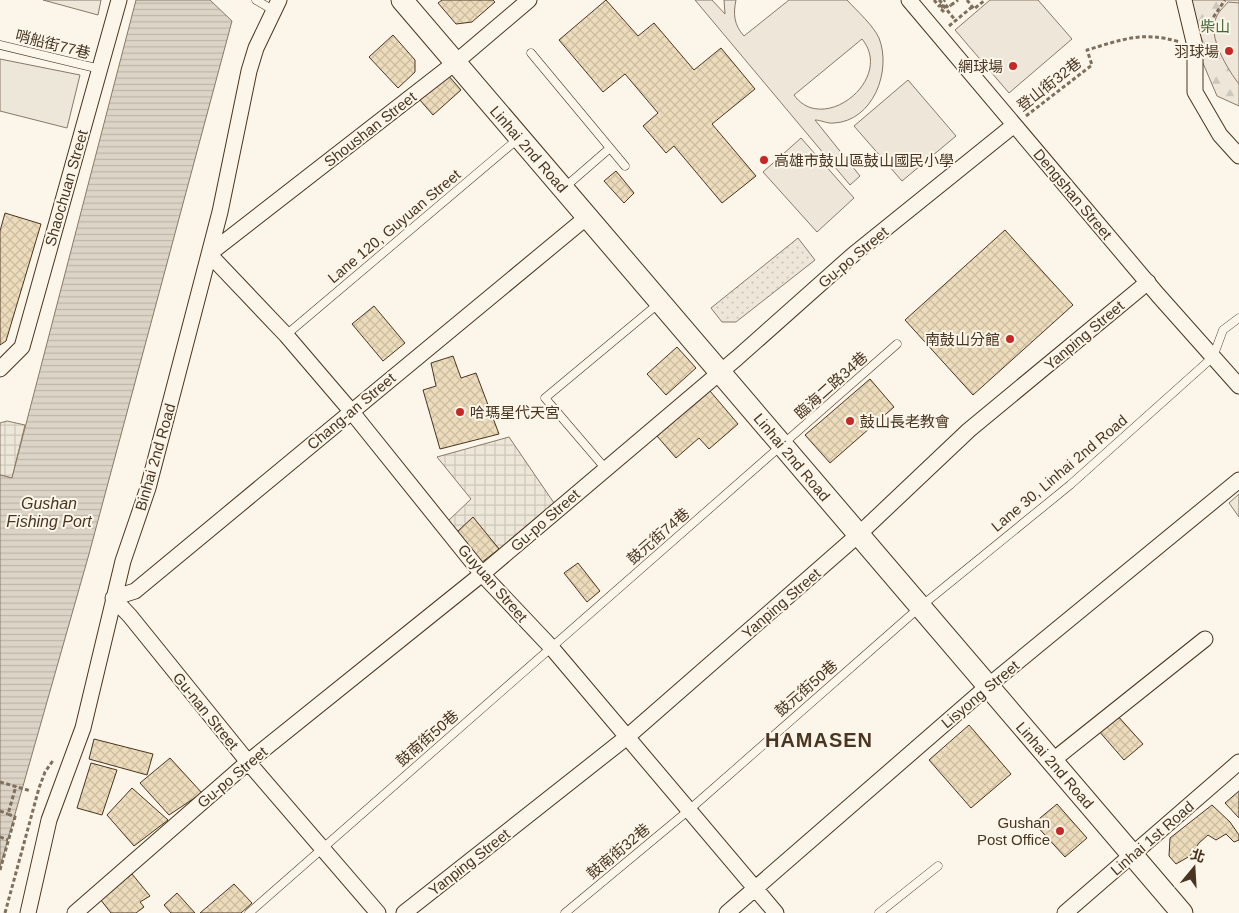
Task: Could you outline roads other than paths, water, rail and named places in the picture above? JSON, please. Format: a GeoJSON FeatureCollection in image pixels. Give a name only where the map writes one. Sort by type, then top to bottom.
{"type":"FeatureCollection","features":[{"type":"Feature","properties":{"kind":"street","name":"Shaochuan Street"},"geometry":{"type":"LineString","coordinates":[[0,369],[22,347],[120,0]]}},
{"type":"Feature","properties":{"kind":"street","name":"Linhai 2nd Road"},"geometry":{"type":"LineString","coordinates":[[402,0],[1182,913]]}},
{"type":"Feature","properties":{"kind":"street","name":"Shoushan Street"},"geometry":{"type":"LineString","coordinates":[[209,254],[456,62],[529,0]]}},
{"type":"Feature","properties":{"kind":"street","name":"Dengshan Street"},"geometry":{"type":"LineString","coordinates":[[909,0],[1148,282],[1239,386]]}},
{"type":"Feature","properties":{"kind":"street"},"geometry":{"type":"LineString","coordinates":[[1184,0],[1195,46],[1195,92],[1220,135],[1239,156]]}},
{"type":"Feature","properties":{"kind":"street","name":"Binhai 2nd Road"},"geometry":{"type":"LineString","coordinates":[[28,913],[50,820],[83,728],[123,561],[148,488],[209,254],[249,71],[256,48],[276,5]]}},
{"type":"Feature","properties":{"kind":"street","name":"Gu-po Street"},"geometry":{"type":"LineString","coordinates":[[76,913],[248,762],[482,574],[720,372],[854,254],[1014,125]]}},
{"type":"Feature","properties":{"kind":"street","name":"Chang-an Street"},"geometry":{"type":"LineString","coordinates":[[113,598],[135,591],[587,217]]}},
{"type":"Feature","properties":{"kind":"street","name":"Guyuan Street"},"geometry":{"type":"LineString","coordinates":[[209,254],[286,335],[351,411],[482,574],[551,647],[776,913]]}},
{"type":"Feature","properties":{"kind":"street","name":"Yanping Street"},"geometry":{"type":"LineString","coordinates":[[404,913],[627,737],[858,535],[968,430],[1148,282]]}},
{"type":"Feature","properties":{"kind":"street","name":"Lisyong Street"},"geometry":{"type":"LineString","coordinates":[[727,913],[988,686],[1239,480]]}},
{"type":"Feature","properties":{"kind":"street","name":"Gu-nan Street"},"geometry":{"type":"LineString","coordinates":[[113,598],[130,616],[320,848],[378,913]]}},
{"type":"Feature","properties":{"kind":"street"},"geometry":{"type":"LineString","coordinates":[[1052,761],[1205,639]]}},
{"type":"Feature","properties":{"kind":"street","name":"Linhai 1st Road"},"geometry":{"type":"LineString","coordinates":[[1065,913],[1133,856],[1239,762]]}},
{"type":"Feature","properties":{"kind":"lane"},"geometry":{"type":"LineString","coordinates":[[256,0],[276,5]]}},
{"type":"Feature","properties":{"kind":"lane","name":"哨船街77巷"},"geometry":{"type":"LineString","coordinates":[[0,45],[100,69]]}},
{"type":"Feature","properties":{"kind":"lane"},"geometry":{"type":"LineString","coordinates":[[531,53],[625,166]]}},
{"type":"Feature","properties":{"kind":"lane","name":"Lane 120, Guyuan Street"},"geometry":{"type":"LineString","coordinates":[[286,335],[519,138]]}},
{"type":"Feature","properties":{"kind":"lane"},"geometry":{"type":"LineString","coordinates":[[563,189],[610,148]]}},
{"type":"Feature","properties":{"kind":"lane"},"geometry":{"type":"LineString","coordinates":[[605,468],[545,398],[660,302]]}},
{"type":"Feature","properties":{"kind":"lane"},"geometry":{"type":"LineString","coordinates":[[1214,357],[1223,330],[1239,318]]}},
{"type":"Feature","properties":{"kind":"lane","name":"臨海二路34巷"},"geometry":{"type":"LineString","coordinates":[[782,446],[897,344]]}},
{"type":"Feature","properties":{"kind":"lane","name":"Lane 30, Linhai 2nd Road"},"geometry":{"type":"LineString","coordinates":[[920,607],[1070,485],[1214,357]]}},
{"type":"Feature","properties":{"kind":"lane","name":"鼓元街74巷"},"geometry":{"type":"LineString","coordinates":[[551,647],[782,446]]}},
{"type":"Feature","properties":{"kind":"lane","name":"鼓元街50巷"},"geometry":{"type":"LineString","coordinates":[[689,810],[920,607]]}},
{"type":"Feature","properties":{"kind":"lane","name":"鼓南街50巷"},"geometry":{"type":"LineString","coordinates":[[249,913],[320,848],[551,647]]}},
{"type":"Feature","properties":{"kind":"lane","name":"鼓南街32巷"},"geometry":{"type":"LineString","coordinates":[[565,913],[689,810]]}},
{"type":"Feature","properties":{"kind":"lane"},"geometry":{"type":"LineString","coordinates":[[879,913],[938,866]]}},
{"type":"Feature","properties":{"kind":"water","name":"Gushan Fishing Port"},"geometry":{"type":"Polygon","coordinates":[[[136,0],[210,0],[232,21],[89,554],[0,867],[0,475],[12,478],[136,0]]]}},
{"type":"Feature","properties":{"kind":"place","name":"羽球場"},"geometry":{"type":"Point","coordinates":[1229,51]}},
{"type":"Feature","properties":{"kind":"place","name":"網球場"},"geometry":{"type":"Point","coordinates":[1013,66]}},
{"type":"Feature","properties":{"kind":"place","name":"高雄市鼓山區鼓山國民小學"},"geometry":{"type":"Point","coordinates":[764,160]}},
{"type":"Feature","properties":{"kind":"place","name":"南鼓山分館"},"geometry":{"type":"Point","coordinates":[1010,339]}},
{"type":"Feature","properties":{"kind":"place","name":"哈瑪星代天宮"},"geometry":{"type":"Point","coordinates":[460,412]}},
{"type":"Feature","properties":{"kind":"place","name":"鼓山長老教會"},"geometry":{"type":"Point","coordinates":[850,421]}},
{"type":"Feature","properties":{"kind":"place","name":"Gushan Post Office"},"geometry":{"type":"Point","coordinates":[1060,831]}},
{"type":"Feature","properties":{"kind":"district","name":"HAMASEN"},"geometry":{"type":"Point","coordinates":[819,740]}},
{"type":"Feature","properties":{"kind":"park label","name":"柴山"},"geometry":{"type":"Point","coordinates":[1215,26]}}]}
